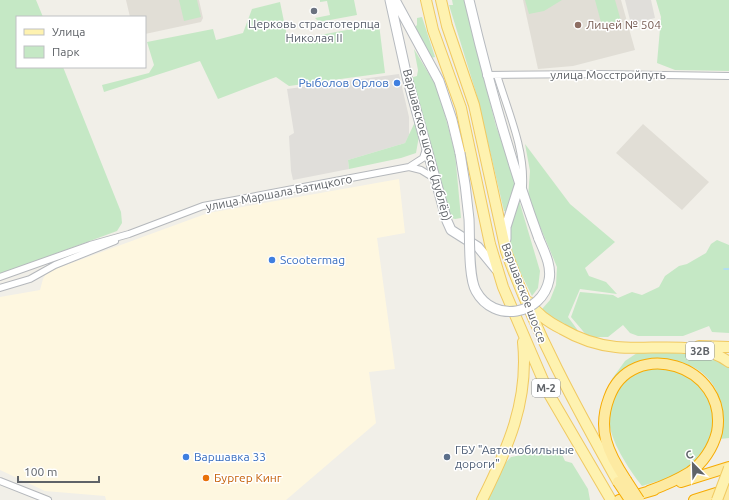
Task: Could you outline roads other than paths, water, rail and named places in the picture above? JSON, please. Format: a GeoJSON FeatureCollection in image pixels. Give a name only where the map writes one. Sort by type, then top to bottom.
{"type":"FeatureCollection","features":[{"type":"Feature","properties":{"kind":"highway"},"geometry":{"type":"LineString","coordinates":[[639,500],[622,481],[612,458],[605,432],[606,407],[610,395],[626,374],[638,367],[651,364],[666,364],[691,370],[701,378],[709,387],[716,399],[719,412],[715,438],[702,461],[691,471],[677,480],[649,491]]}},
{"type":"Feature","properties":{"kind":"highway"},"geometry":{"type":"LineString","coordinates":[[619,500],[729,467]]}},
{"type":"Feature","properties":{"kind":"highway","name":"Варшавское шоссе"},"geometry":{"type":"LineString","coordinates":[[622,481],[630,500]]}},
{"type":"Feature","properties":{"kind":"highway"},"geometry":{"type":"LineString","coordinates":[[694,500],[729,489]]}},
{"type":"Feature","properties":{"kind":"highway"},"geometry":{"type":"LineString","coordinates":[[726,500],[729,493]]}},
{"type":"Feature","properties":{"kind":"main road","name":"Варшавское шоссе (дублёр)"},"geometry":{"type":"LineString","coordinates":[[390,0],[426,149],[443,211],[451,230],[478,246],[497,270]]}},
{"type":"Feature","properties":{"kind":"main road"},"geometry":{"type":"LineString","coordinates":[[395,0],[439,81],[452,120],[460,153],[467,196],[473,284],[482,300],[491,307],[510,313],[521,311],[539,301],[546,291],[550,279],[550,269],[521,190],[486,75],[469,0]]}},
{"type":"Feature","properties":{"kind":"main road","name":"Варшавское шоссе"},"geometry":{"type":"LineString","coordinates":[[426,0],[433,30],[461,108],[490,244],[497,270],[508,300],[549,394],[602,487],[611,500]]}},
{"type":"Feature","properties":{"kind":"main road","name":"Варшавское шоссе"},"geometry":{"type":"LineString","coordinates":[[441,0],[447,26],[474,105],[506,251],[522,293],[549,355],[583,419],[622,481]]}},
{"type":"Feature","properties":{"kind":"main road"},"geometry":{"type":"LineString","coordinates":[[506,251],[506,227],[521,190]]}},
{"type":"Feature","properties":{"kind":"main road"},"geometry":{"type":"LineString","coordinates":[[522,293],[531,305],[554,325],[584,340],[616,347],[670,348]]}},
{"type":"Feature","properties":{"kind":"main road"},"geometry":{"type":"LineString","coordinates":[[482,500],[499,466],[516,422],[524,377],[523,334]]}},
{"type":"Feature","properties":{"kind":"main road","name":"32B"},"geometry":{"type":"LineString","coordinates":[[670,348],[729,347]]}},
{"type":"Feature","properties":{"kind":"main road","name":"32B"},"geometry":{"type":"LineString","coordinates":[[670,348],[712,354],[729,362]]}},
{"type":"Feature","properties":{"kind":"main road"},"geometry":{"type":"LineString","coordinates":[[583,419],[612,458]]}},
{"type":"Feature","properties":{"kind":"main road"},"geometry":{"type":"LineString","coordinates":[[717,500],[729,467]]}},
{"type":"Feature","properties":{"kind":"street","name":"улица Мосстройпуть"},"geometry":{"type":"LineString","coordinates":[[486,75],[616,74],[729,76]]}},
{"type":"Feature","properties":{"kind":"street"},"geometry":{"type":"LineString","coordinates":[[497,75],[522,160],[521,190]]}},
{"type":"Feature","properties":{"kind":"street","name":"улица Маршала Батицкого"},"geometry":{"type":"LineString","coordinates":[[0,288],[30,279],[54,266],[129,234],[214,204],[409,167],[423,158],[426,149]]}},
{"type":"Feature","properties":{"kind":"street"},"geometry":{"type":"LineString","coordinates":[[409,167],[421,170],[434,178]]}},
{"type":"Feature","properties":{"kind":"street","name":"улица Маршала Батицкого"},"geometry":{"type":"LineString","coordinates":[[0,277],[90,245],[129,234]]}},
{"type":"Feature","properties":{"kind":"street"},"geometry":{"type":"LineString","coordinates":[[0,481],[48,500]]}},
{"type":"Feature","properties":{"kind":"waterway"},"geometry":{"type":"LineString","coordinates":[[724,269],[729,269]]}},
{"type":"Feature","properties":{"kind":"place","name":"Церковь страстотерпца Николая II"},"geometry":{"type":"Point","coordinates":[314,11]}},
{"type":"Feature","properties":{"kind":"place","name":"Лицей № 504"},"geometry":{"type":"Point","coordinates":[578,25]}},
{"type":"Feature","properties":{"kind":"place","name":"Рыболов Орлов"},"geometry":{"type":"Point","coordinates":[397,83]}},
{"type":"Feature","properties":{"kind":"place","name":"Scootermag"},"geometry":{"type":"Point","coordinates":[272,260]}},
{"type":"Feature","properties":{"kind":"place","name":"Варшавка 33"},"geometry":{"type":"Point","coordinates":[186,457]}},
{"type":"Feature","properties":{"kind":"place","name":"ГБУ \"Автомобильные дороги\""},"geometry":{"type":"Point","coordinates":[447,457]}},
{"type":"Feature","properties":{"kind":"place","name":"Бургер Кинг"},"geometry":{"type":"Point","coordinates":[206,478]}}]}
